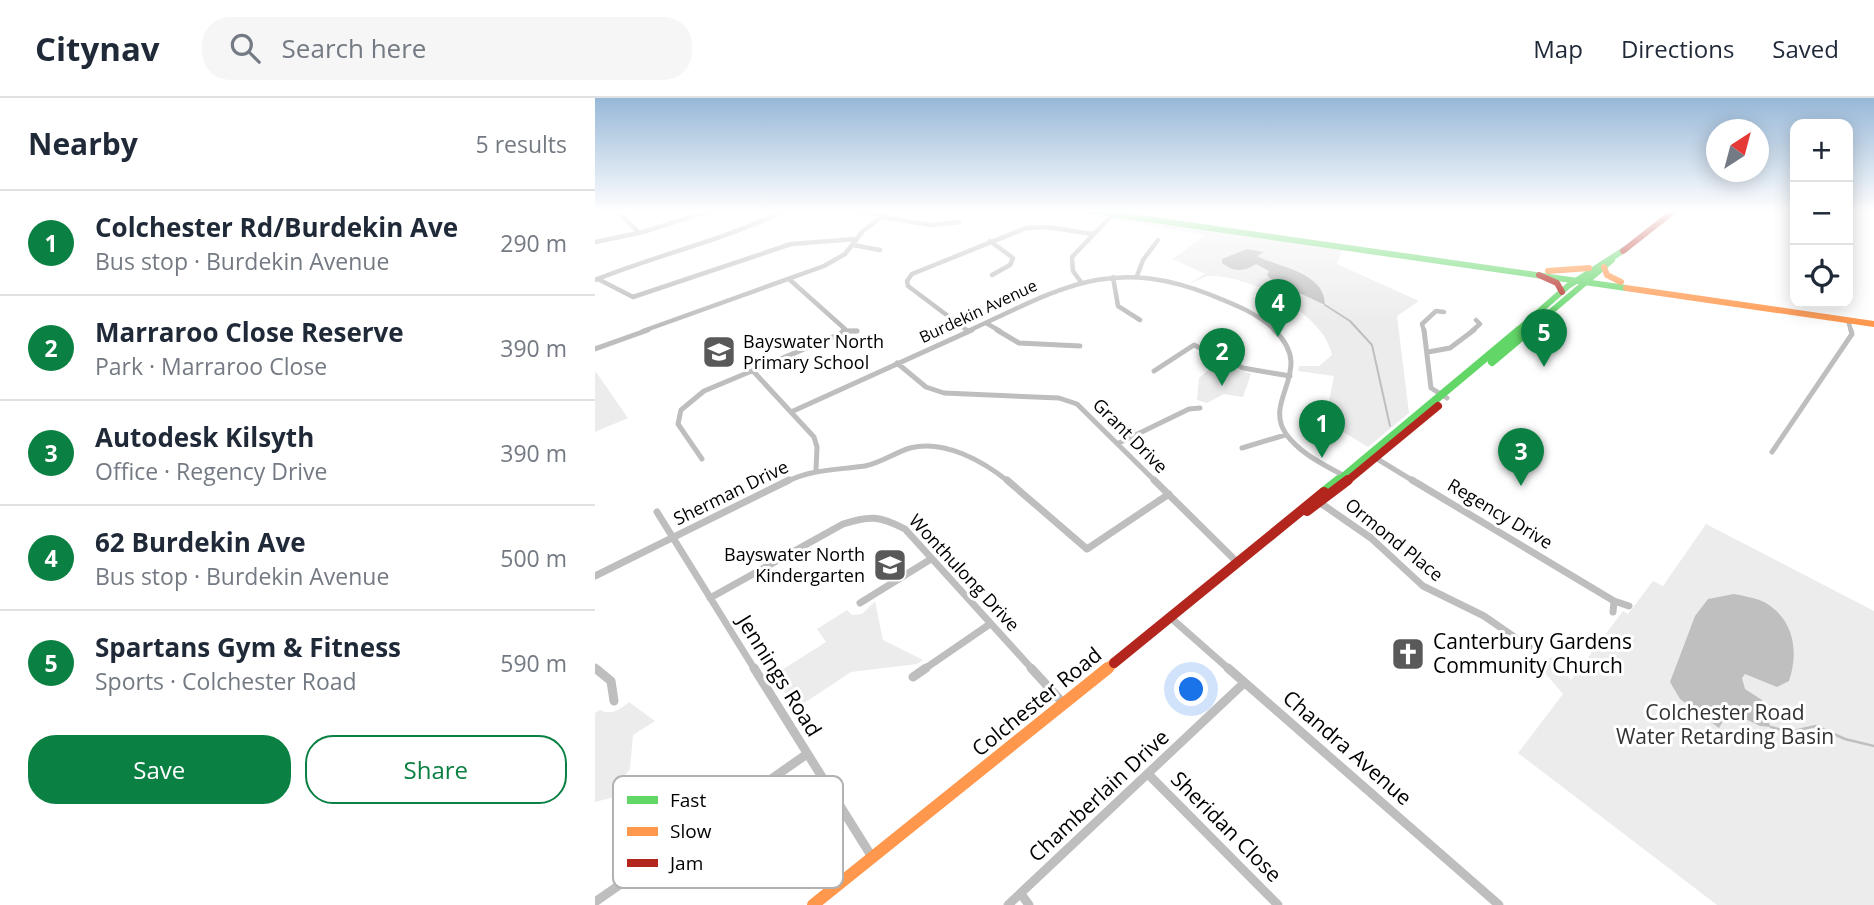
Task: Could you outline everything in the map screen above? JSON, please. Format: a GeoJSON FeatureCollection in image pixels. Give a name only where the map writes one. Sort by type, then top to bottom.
{"type":"FeatureCollection","features":[{"type":"Feature","properties":{"kind":"main road"},"geometry":{"type":"LineString","coordinates":[[1366,249],[1538,275],[1621,282],[1874,321]]}},
{"type":"Feature","properties":{"kind":"main road","name":"Colchester Road"},"geometry":{"type":"LineString","coordinates":[[843,881],[1373,456],[1584,277],[1604,267],[1626,249]]}},
{"type":"Feature","properties":{"kind":"main road","name":"Colchester Road"},"geometry":{"type":"LineString","coordinates":[[1445,396],[1562,292],[1626,249]]}},
{"type":"Feature","properties":{"kind":"main road"},"geometry":{"type":"LineString","coordinates":[[1472,264],[1548,271],[1848,320],[1874,321]]}},
{"type":"Feature","properties":{"kind":"main road"},"geometry":{"type":"LineString","coordinates":[[1604,267],[1607,275],[1621,282]]}},
{"type":"Feature","properties":{"kind":"main road"},"geometry":{"type":"LineString","coordinates":[[1538,275],[1557,283],[1562,292]]}},
{"type":"Feature","properties":{"kind":"main road","name":"Colchester Road"},"geometry":{"type":"LineString","coordinates":[[813,905],[834,888]]}},
{"type":"Feature","properties":{"kind":"street"},"geometry":{"type":"LineString","coordinates":[[596,279],[681,249]]}},
{"type":"Feature","properties":{"kind":"street"},"geometry":{"type":"LineString","coordinates":[[596,279],[633,298],[777,249]]}},
{"type":"Feature","properties":{"kind":"street"},"geometry":{"type":"LineString","coordinates":[[595,349],[829,264],[848,249]]}},
{"type":"Feature","properties":{"kind":"street"},"geometry":{"type":"LineString","coordinates":[[873,249],[880,250]]}},
{"type":"Feature","properties":{"kind":"street"},"geometry":{"type":"LineString","coordinates":[[968,331],[908,286],[907,281],[917,270],[971,249]]}},
{"type":"Feature","properties":{"kind":"street"},"geometry":{"type":"LineString","coordinates":[[992,275],[1010,265],[1013,258],[1000,249]]}},
{"type":"Feature","properties":{"kind":"street"},"geometry":{"type":"LineString","coordinates":[[1080,249],[1072,257],[1073,271],[1081,282]]}},
{"type":"Feature","properties":{"kind":"street"},"geometry":{"type":"LineString","coordinates":[[1137,276],[1143,260],[1152,249]]}},
{"type":"Feature","properties":{"kind":"street","name":"Burdekin Avenue"},"geometry":{"type":"LineString","coordinates":[[791,412],[1081,282],[1137,276],[1177,282],[1258,315],[1286,341],[1294,363],[1279,416],[1285,435]]}},
{"type":"Feature","properties":{"kind":"street"},"geometry":{"type":"LineString","coordinates":[[1113,277],[1118,306],[1140,320]]}},
{"type":"Feature","properties":{"kind":"street"},"geometry":{"type":"LineString","coordinates":[[789,279],[844,327],[844,331]]}},
{"type":"Feature","properties":{"kind":"street"},"geometry":{"type":"LineString","coordinates":[[1444,312],[1436,311],[1422,322],[1431,388],[1445,396]]}},
{"type":"Feature","properties":{"kind":"street"},"geometry":{"type":"LineString","coordinates":[[1772,452],[1852,334],[1848,320]]}},
{"type":"Feature","properties":{"kind":"street"},"geometry":{"type":"LineString","coordinates":[[1428,352],[1448,350],[1478,322]]}},
{"type":"Feature","properties":{"kind":"street"},"geometry":{"type":"LineString","coordinates":[[986,323],[1019,343],[1080,346]]}},
{"type":"Feature","properties":{"kind":"street"},"geometry":{"type":"LineString","coordinates":[[702,459],[678,424],[681,410],[704,391],[844,331],[857,331]]}},
{"type":"Feature","properties":{"kind":"street"},"geometry":{"type":"LineString","coordinates":[[1154,371],[1194,345],[1243,368],[1290,376]]}},
{"type":"Feature","properties":{"kind":"street","name":"Grant Drive"},"geometry":{"type":"LineString","coordinates":[[897,363],[926,387],[944,393],[1059,398],[1077,404],[1238,563]]}},
{"type":"Feature","properties":{"kind":"street"},"geometry":{"type":"LineString","coordinates":[[753,370],[814,437],[817,447],[816,470]]}},
{"type":"Feature","properties":{"kind":"street"},"geometry":{"type":"LineString","coordinates":[[1119,443],[1189,409],[1200,408]]}},
{"type":"Feature","properties":{"kind":"street"},"geometry":{"type":"LineString","coordinates":[[1242,448],[1285,435],[1346,477]]}},
{"type":"Feature","properties":{"kind":"street","name":"Sherman Drive"},"geometry":{"type":"LineString","coordinates":[[595,576],[793,478],[816,470],[874,464],[923,446],[970,456],[990,466],[1087,549],[1169,494]]}},
{"type":"Feature","properties":{"kind":"street","name":"Regency Drive"},"geometry":{"type":"LineString","coordinates":[[1373,456],[1614,601],[1629,606]]}},
{"type":"Feature","properties":{"kind":"street","name":"Ormond Place"},"geometry":{"type":"LineString","coordinates":[[1317,500],[1371,538],[1423,586],[1483,616],[1529,647]]}},
{"type":"Feature","properties":{"kind":"street","name":"Jennings Road"},"geometry":{"type":"LineString","coordinates":[[656,512],[821,776]]}},
{"type":"Feature","properties":{"kind":"street","name":"Wonthulong Drive"},"geometry":{"type":"LineString","coordinates":[[710,597],[836,527],[862,518],[883,518],[899,524],[1064,704]]}},
{"type":"Feature","properties":{"kind":"street"},"geometry":{"type":"LineString","coordinates":[[860,603],[931,559]]}},
{"type":"Feature","properties":{"kind":"street"},"geometry":{"type":"LineString","coordinates":[[1613,612],[1614,601]]}},
{"type":"Feature","properties":{"kind":"street","name":"Chandra Avenue"},"geometry":{"type":"LineString","coordinates":[[1171,618],[1499,905]]}},
{"type":"Feature","properties":{"kind":"street"},"geometry":{"type":"LineString","coordinates":[[913,677],[990,624]]}},
{"type":"Feature","properties":{"kind":"street"},"geometry":{"type":"LineString","coordinates":[[595,668],[610,677],[614,688],[614,701]]}},
{"type":"Feature","properties":{"kind":"street","name":"Chamberlain Drive"},"geometry":{"type":"LineString","coordinates":[[1009,905],[1244,683]]}},
{"type":"Feature","properties":{"kind":"street"},"geometry":{"type":"LineString","coordinates":[[776,776],[807,754]]}},
{"type":"Feature","properties":{"kind":"street","name":"Sheridan Close"},"geometry":{"type":"LineString","coordinates":[[1148,774],[1279,905]]}},
{"type":"Feature","properties":{"kind":"street","name":"Jennings Road"},"geometry":{"type":"LineString","coordinates":[[843,812],[872,858]]}},
{"type":"Feature","properties":{"kind":"street"},"geometry":{"type":"LineString","coordinates":[[595,902],[615,888]]}},
{"type":"Feature","properties":{"kind":"street"},"geometry":{"type":"LineString","coordinates":[[1021,894],[1029,905]]}},
{"type":"Feature","properties":{"kind":"green space"},"geometry":{"type":"Polygon","coordinates":[[[1187,249],[1342,250],[1337,264],[1419,301],[1397,316],[1409,413],[1368,447],[1325,421],[1334,376],[1298,371],[1299,366],[1319,366],[1332,355],[1326,340],[1315,325],[1283,300],[1245,282],[1210,276],[1190,283],[1205,274],[1173,259],[1187,249]]]}},
{"type":"Feature","properties":{"kind":"green space"},"geometry":{"type":"Polygon","coordinates":[[[1218,362],[1251,374],[1243,397],[1224,394],[1207,403],[1197,400],[1199,378],[1218,362]]]}},
{"type":"Feature","properties":{"kind":"green space"},"geometry":{"type":"Polygon","coordinates":[[[595,373],[628,418],[595,432],[595,373]]]}},
{"type":"Feature","properties":{"kind":"green space","name":"Colchester Road Water Retarding Basin"},"geometry":{"type":"Polygon","coordinates":[[[1706,524],[1874,611],[1874,905],[1717,905],[1518,753],[1563,694],[1538,665],[1551,657],[1571,680],[1623,611],[1628,614],[1653,581],[1663,586],[1706,524]]]}},
{"type":"Feature","properties":{"kind":"green space"},"geometry":{"type":"Polygon","coordinates":[[[875,601],[883,640],[923,660],[917,664],[851,672],[795,709],[774,675],[826,642],[817,629],[847,610],[852,615],[862,614],[875,601]]]}},
{"type":"Feature","properties":{"kind":"green space"},"geometry":{"type":"Polygon","coordinates":[[[629,702],[655,721],[633,735],[630,769],[624,776],[613,776],[613,798],[595,802],[595,713],[600,710],[616,711],[629,702]]]}},
{"type":"Feature","properties":{"kind":"shaded area"},"geometry":{"type":"Polygon","coordinates":[[[1247,249],[1264,252],[1257,256],[1309,278],[1323,294],[1325,305],[1272,280],[1267,275],[1269,271],[1256,264],[1239,270],[1222,263],[1222,259],[1247,249]]]}},
{"type":"Feature","properties":{"kind":"shaded area"},"geometry":{"type":"Polygon","coordinates":[[[1734,594],[1766,603],[1783,618],[1792,638],[1794,659],[1789,681],[1777,687],[1745,674],[1742,678],[1745,689],[1762,700],[1765,716],[1771,727],[1760,726],[1725,709],[1725,718],[1719,728],[1680,699],[1670,682],[1695,616],[1708,599],[1734,594]]]}},
{"type":"Feature","properties":{"kind":"waterway"},"geometry":{"type":"LineString","coordinates":[[1325,305],[1350,321],[1372,345],[1390,426]]}},
{"type":"Feature","properties":{"kind":"waterway"},"geometry":{"type":"LineString","coordinates":[[1771,727],[1789,732],[1816,726],[1845,739],[1874,746]]}},
{"type":"Feature","properties":{"kind":"traffic: fast"},"geometry":{"type":"LineString","coordinates":[[1353,249],[1626,288]]}},
{"type":"Feature","properties":{"kind":"traffic: fast"},"geometry":{"type":"LineString","coordinates":[[1324,492],[1481,364],[1568,286],[1626,249]]}},
{"type":"Feature","properties":{"kind":"traffic: fast"},"geometry":{"type":"LineString","coordinates":[[1492,362],[1612,260]]}},
{"type":"Feature","properties":{"kind":"traffic: slow"},"geometry":{"type":"LineString","coordinates":[[1604,267],[1607,275],[1621,282]]}},
{"type":"Feature","properties":{"kind":"traffic: slow"},"geometry":{"type":"LineString","coordinates":[[1548,271],[1589,268]]}},
{"type":"Feature","properties":{"kind":"traffic: slow"},"geometry":{"type":"LineString","coordinates":[[1626,288],[1874,324]]}},
{"type":"Feature","properties":{"kind":"traffic: slow"},"geometry":{"type":"LineString","coordinates":[[843,881],[1114,663]]}},
{"type":"Feature","properties":{"kind":"traffic: slow"},"geometry":{"type":"LineString","coordinates":[[813,905],[834,888]]}},
{"type":"Feature","properties":{"kind":"traffic: jam"},"geometry":{"type":"LineString","coordinates":[[1539,275],[1557,283],[1562,292]]}},
{"type":"Feature","properties":{"kind":"traffic: jam"},"geometry":{"type":"LineString","coordinates":[[1307,511],[1376,459],[1438,406]]}},
{"type":"Feature","properties":{"kind":"traffic: jam"},"geometry":{"type":"LineString","coordinates":[[1114,663],[1324,492]]}},
{"type":"Feature","properties":{"kind":"place","name":"62 Burdekin Ave"},"geometry":{"type":"Point","coordinates":[1278,337]}},
{"type":"Feature","properties":{"kind":"place","name":"Bayswater North Primary School"},"geometry":{"type":"Point","coordinates":[719,352]}},
{"type":"Feature","properties":{"kind":"place","name":"Spartans Gym & Fitness"},"geometry":{"type":"Point","coordinates":[1544,367]}},
{"type":"Feature","properties":{"kind":"place","name":"Marraroo Close Reserve"},"geometry":{"type":"Point","coordinates":[1222,386]}},
{"type":"Feature","properties":{"kind":"place","name":"Colchester Rd/Burdekin Ave"},"geometry":{"type":"Point","coordinates":[1322,458]}},
{"type":"Feature","properties":{"kind":"place","name":"Autodesk Kilsyth"},"geometry":{"type":"Point","coordinates":[1521,486]}},
{"type":"Feature","properties":{"kind":"place","name":"Bayswater North Kindergarten"},"geometry":{"type":"Point","coordinates":[890,565]}},
{"type":"Feature","properties":{"kind":"place","name":"Canterbury Gardens Community Church"},"geometry":{"type":"Point","coordinates":[1408,654]}}]}
